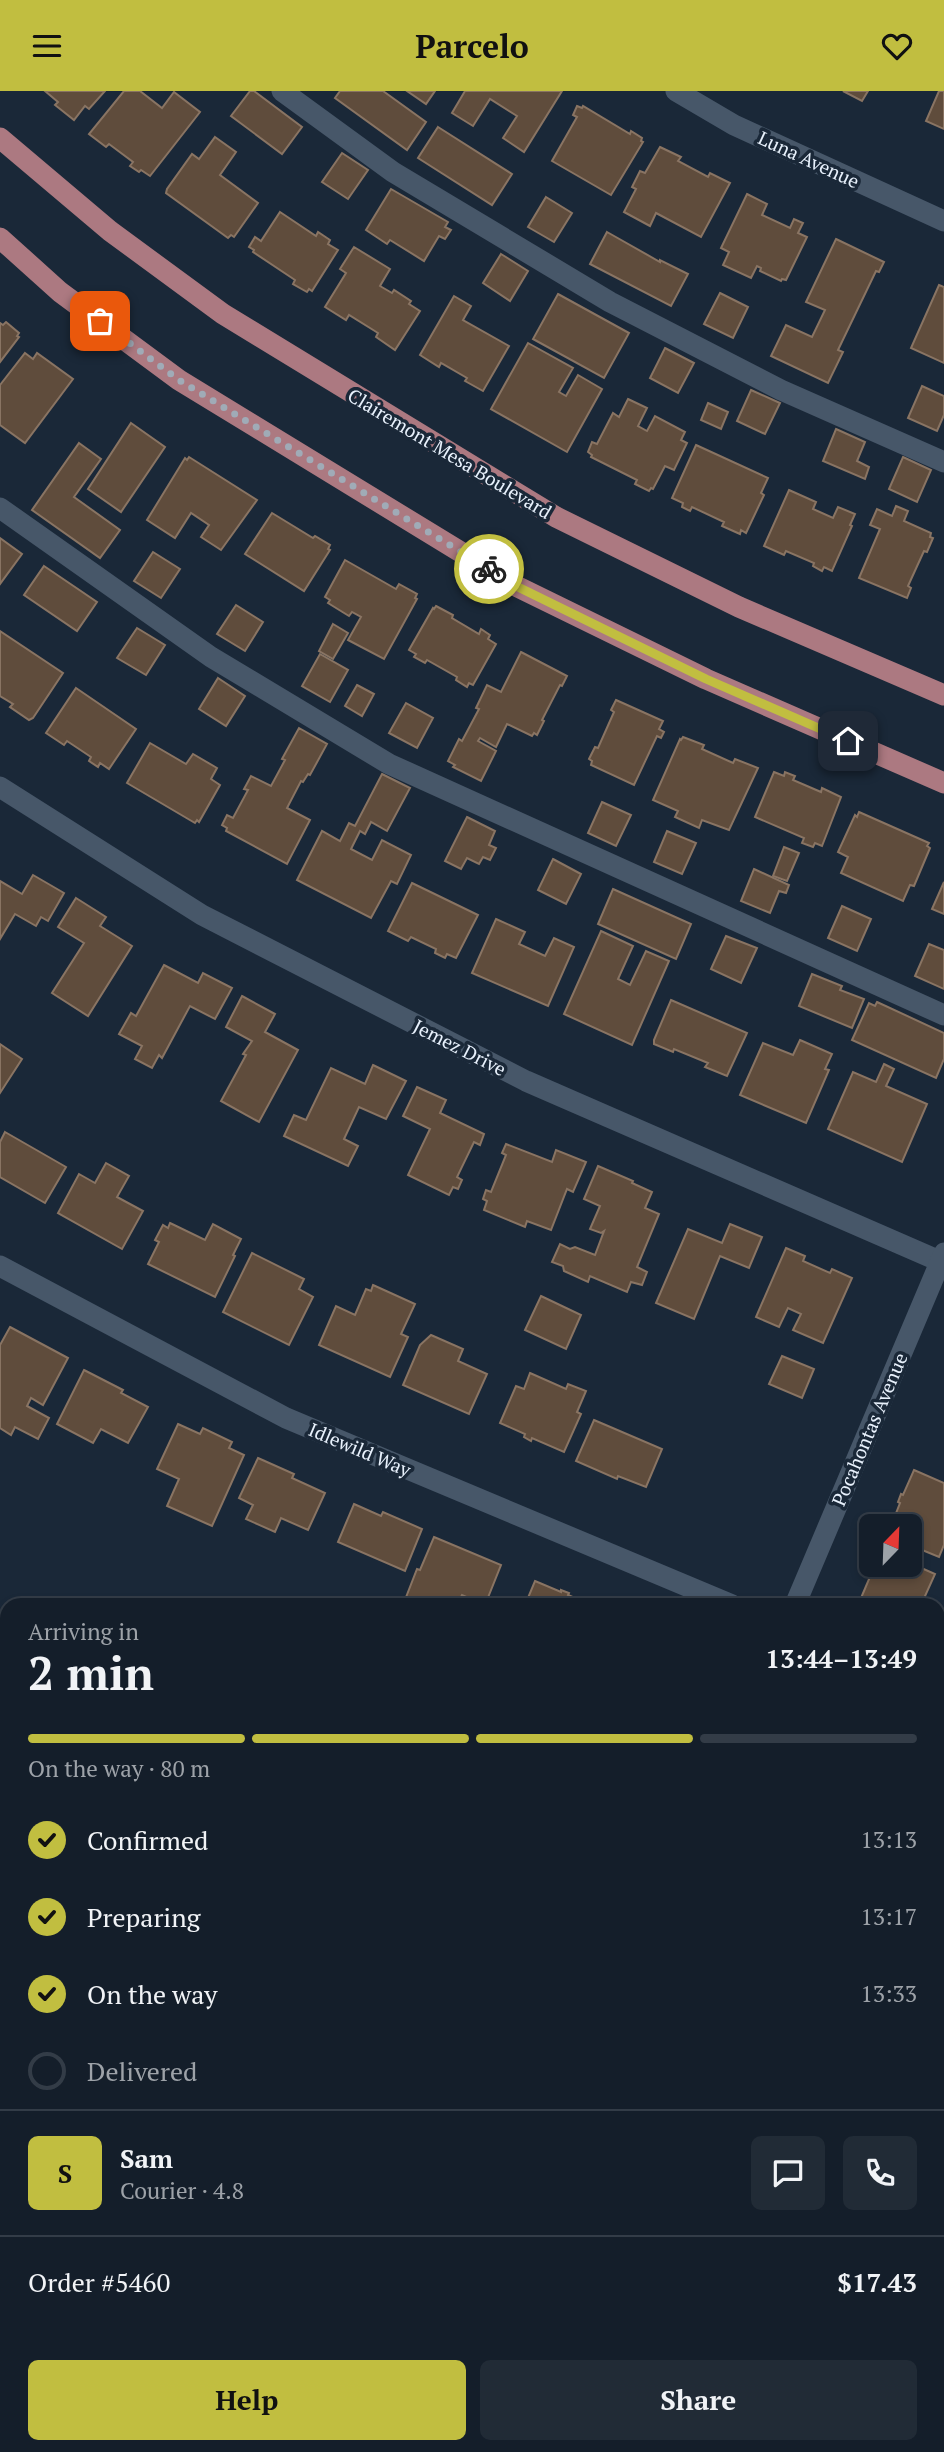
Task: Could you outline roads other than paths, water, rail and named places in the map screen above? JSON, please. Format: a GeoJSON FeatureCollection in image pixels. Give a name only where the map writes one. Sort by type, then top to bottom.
{"type":"FeatureCollection","features":[{"type":"Feature","properties":{"kind":"main road","name":"Clairemont Mesa Boulevard"},"geometry":{"type":"LineString","coordinates":[[0,138],[110,231],[223,314],[556,517],[739,607],[944,695]]}},
{"type":"Feature","properties":{"kind":"main road"},"geometry":{"type":"LineString","coordinates":[[0,238],[60,292],[179,380],[518,587],[706,679],[944,783]]}},
{"type":"Feature","properties":{"kind":"street"},"geometry":{"type":"LineString","coordinates":[[282,91],[393,172],[610,302],[781,390],[944,462]]}},
{"type":"Feature","properties":{"kind":"street","name":"Luna Avenue"},"geometry":{"type":"LineString","coordinates":[[676,91],[734,125],[944,221]]}},
{"type":"Feature","properties":{"kind":"street"},"geometry":{"type":"LineString","coordinates":[[0,507],[211,657],[389,764],[944,1014]]}},
{"type":"Feature","properties":{"kind":"street","name":"Jemez Drive"},"geometry":{"type":"LineString","coordinates":[[0,787],[202,915],[526,1081],[943,1259]]}},
{"type":"Feature","properties":{"kind":"street","name":"Pocahontas Avenue"},"geometry":{"type":"LineString","coordinates":[[798,1598],[943,1259]]}},
{"type":"Feature","properties":{"kind":"street","name":"Idlewild Way"},"geometry":{"type":"LineString","coordinates":[[0,1266],[286,1418],[715,1598]]}}]}
